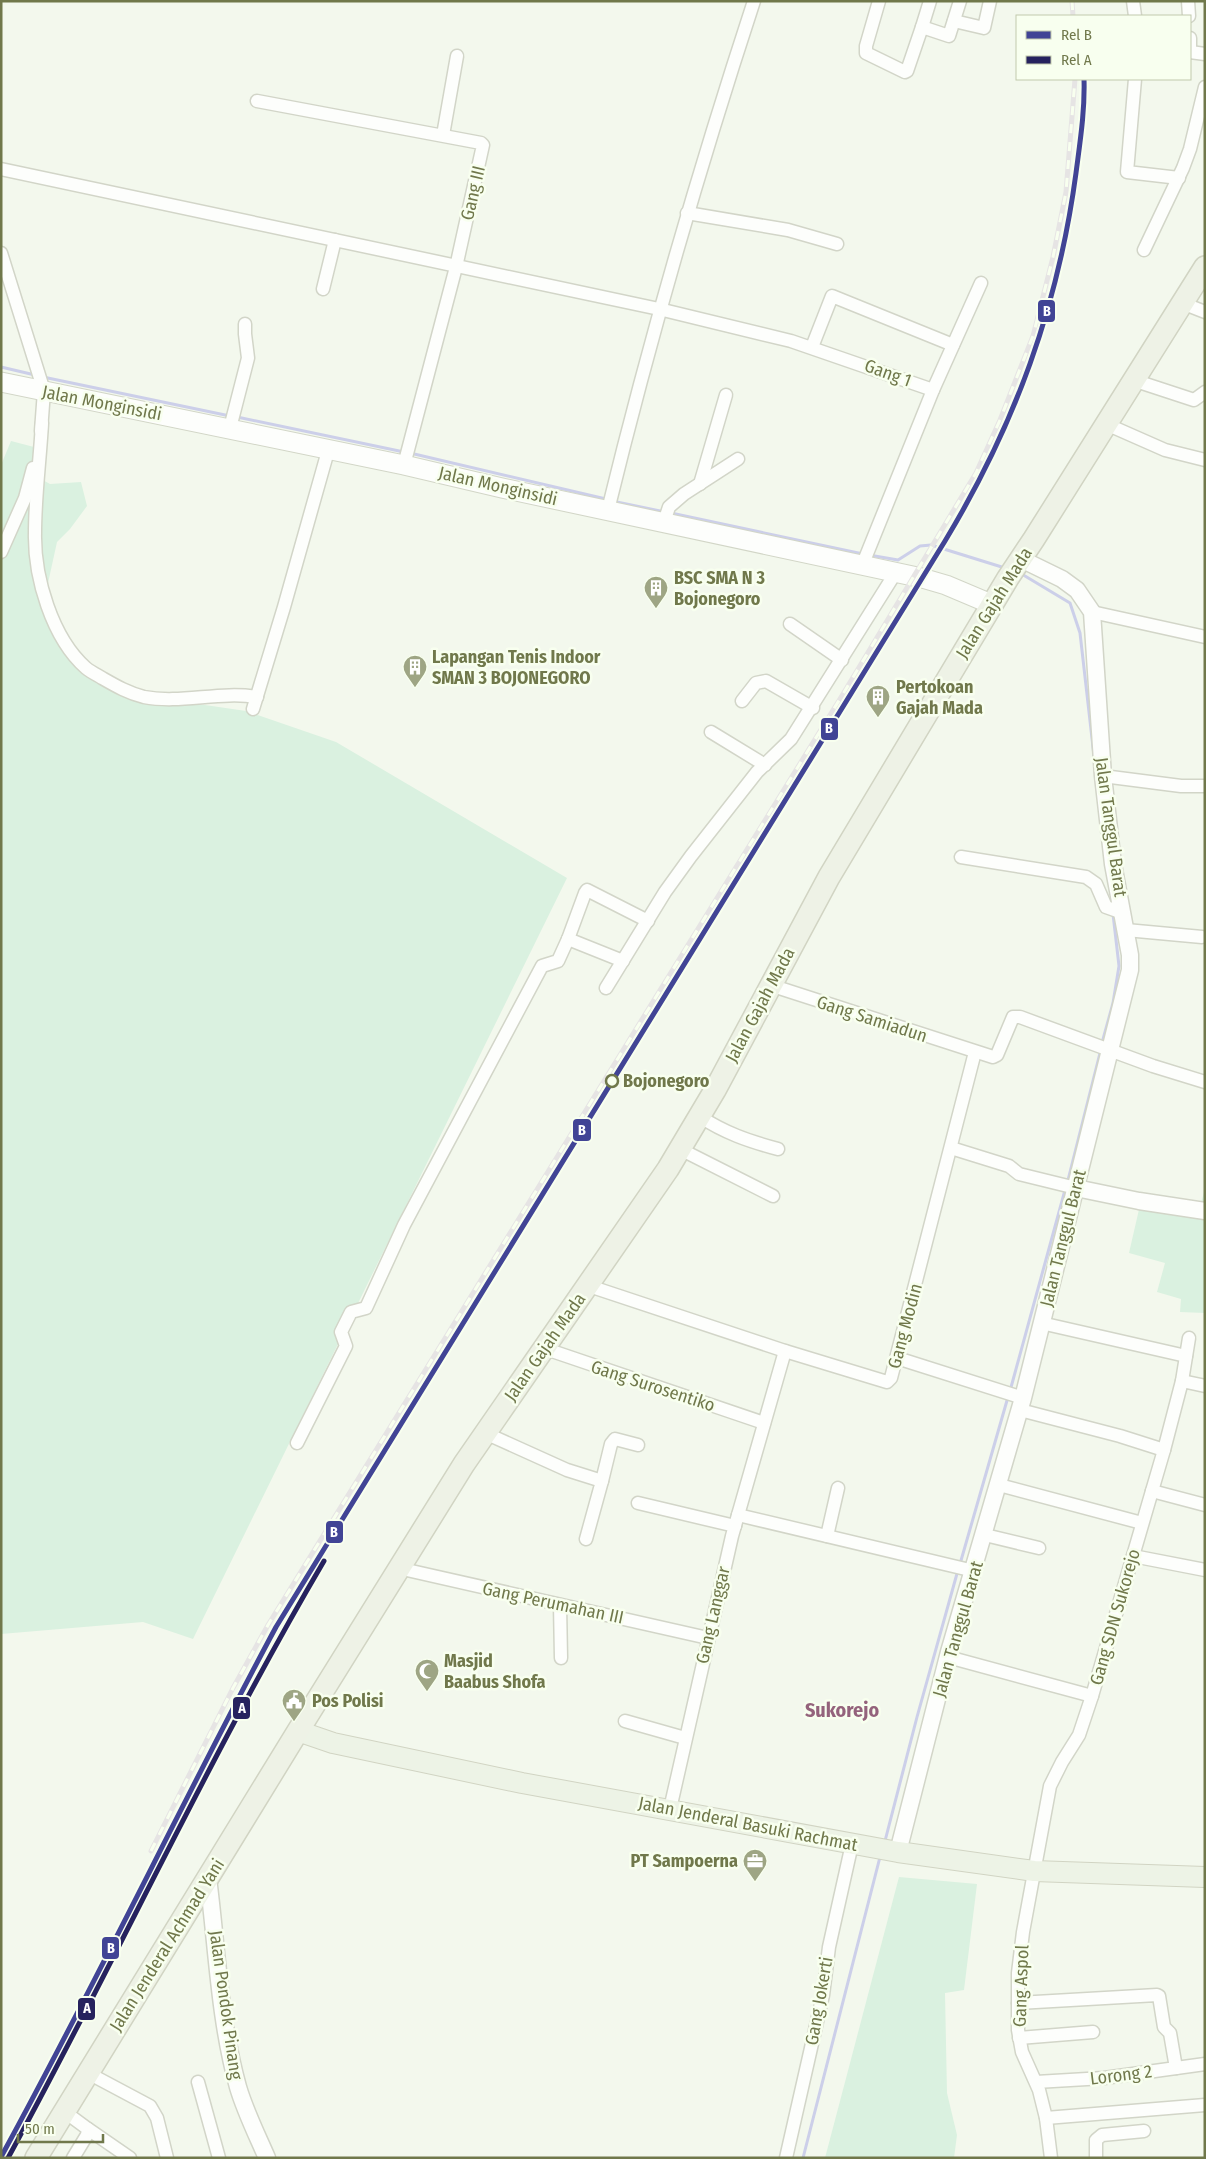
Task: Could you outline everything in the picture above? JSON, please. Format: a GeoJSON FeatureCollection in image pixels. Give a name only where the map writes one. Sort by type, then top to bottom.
{"type":"FeatureCollection","features":[{"type":"Feature","properties":{"kind":"highway","name":"Jalan Gajah Mada"},"geometry":{"type":"LineString","coordinates":[[298,1731],[398,1568],[485,1433],[543,1348],[589,1286],[680,1149],[829,877],[1015,566],[1205,267]]}},
{"type":"Feature","properties":{"kind":"highway","name":"Jalan Jenderal Achmad Yani"},"geometry":{"type":"LineString","coordinates":[[36,2158],[298,1731]]}},
{"type":"Feature","properties":{"kind":"main road","name":"Jalan Monginsidi"},"geometry":{"type":"LineString","coordinates":[[1,382],[43,387],[232,421],[328,451],[406,458],[865,559],[896,572],[946,585],[992,604]]}},
{"type":"Feature","properties":{"kind":"main road","name":"Jalan Jenderal Basuki Rachmat"},"geometry":{"type":"LineString","coordinates":[[298,1731],[334,1743],[522,1783],[897,1852],[1034,1871],[1205,1877]]}},
{"type":"Feature","properties":{"kind":"street"},"geometry":{"type":"LineString","coordinates":[[610,504],[659,309],[712,129],[754,1]]}},
{"type":"Feature","properties":{"kind":"street"},"geometry":{"type":"LineString","coordinates":[[879,1],[865,49],[868,56],[906,72],[930,1]]}},
{"type":"Feature","properties":{"kind":"street"},"geometry":{"type":"LineString","coordinates":[[954,21],[984,28],[990,1]]}},
{"type":"Feature","properties":{"kind":"street"},"geometry":{"type":"LineString","coordinates":[[1133,1],[1134,15]]}},
{"type":"Feature","properties":{"kind":"street"},"geometry":{"type":"LineString","coordinates":[[1188,1],[1189,15]]}},
{"type":"Feature","properties":{"kind":"street"},"geometry":{"type":"LineString","coordinates":[[922,28],[948,36],[954,21],[957,2]]}},
{"type":"Feature","properties":{"kind":"street"},"geometry":{"type":"LineString","coordinates":[[1191,52],[1205,54]]}},
{"type":"Feature","properties":{"kind":"street"},"geometry":{"type":"LineString","coordinates":[[443,135],[457,56]]}},
{"type":"Feature","properties":{"kind":"street"},"geometry":{"type":"LineString","coordinates":[[1136,80],[1126,172],[1179,178]]}},
{"type":"Feature","properties":{"kind":"street"},"geometry":{"type":"LineString","coordinates":[[1144,250],[1179,178],[1190,149],[1205,87]]}},
{"type":"Feature","properties":{"kind":"street","name":"Gang III"},"geometry":{"type":"LineString","coordinates":[[257,101],[481,142],[484,148],[456,266],[406,458]]}},
{"type":"Feature","properties":{"kind":"street","name":"Gang 1"},"geometry":{"type":"LineString","coordinates":[[1,169],[659,309],[812,347],[933,390],[865,559]]}},
{"type":"Feature","properties":{"kind":"street"},"geometry":{"type":"LineString","coordinates":[[687,213],[788,230],[837,244]]}},
{"type":"Feature","properties":{"kind":"street"},"geometry":{"type":"LineString","coordinates":[[323,288],[335,240]]}},
{"type":"Feature","properties":{"kind":"street"},"geometry":{"type":"LineString","coordinates":[[1,253],[43,387],[34,534],[37,561],[45,598],[55,626],[72,652],[86,668],[125,692],[144,697],[183,699],[232,695],[255,703],[328,451]]}},
{"type":"Feature","properties":{"kind":"street"},"geometry":{"type":"LineString","coordinates":[[933,390],[981,282]]}},
{"type":"Feature","properties":{"kind":"street"},"geometry":{"type":"LineString","coordinates":[[812,347],[831,296],[953,345]]}},
{"type":"Feature","properties":{"kind":"street"},"geometry":{"type":"LineString","coordinates":[[1182,303],[1205,312]]}},
{"type":"Feature","properties":{"kind":"street"},"geometry":{"type":"LineString","coordinates":[[232,421],[248,358],[244,334],[245,324]]}},
{"type":"Feature","properties":{"kind":"street"},"geometry":{"type":"LineString","coordinates":[[1133,380],[1194,400],[1205,392]]}},
{"type":"Feature","properties":{"kind":"street"},"geometry":{"type":"LineString","coordinates":[[700,484],[726,395]]}},
{"type":"Feature","properties":{"kind":"street"},"geometry":{"type":"LineString","coordinates":[[1,552],[25,498],[42,423]]}},
{"type":"Feature","properties":{"kind":"street"},"geometry":{"type":"LineString","coordinates":[[1106,424],[1165,450],[1205,460]]}},
{"type":"Feature","properties":{"kind":"street"},"geometry":{"type":"LineString","coordinates":[[666,515],[700,484],[738,459]]}},
{"type":"Feature","properties":{"kind":"street"},"geometry":{"type":"LineString","coordinates":[[1015,566],[1062,578],[1077,590],[1092,612],[1205,637]]}},
{"type":"Feature","properties":{"kind":"street"},"geometry":{"type":"LineString","coordinates":[[606,988],[665,892],[691,856],[765,765],[791,739],[813,708],[896,572]]}},
{"type":"Feature","properties":{"kind":"street","name":"Jalan Tanggul Barat"},"geometry":{"type":"LineString","coordinates":[[897,1852],[948,1657],[967,1569],[984,1535],[999,1485],[1076,1188],[1106,1048],[1130,970],[1126,930],[1116,910],[1114,864],[1103,776],[1092,612]]}},
{"type":"Feature","properties":{"kind":"street"},"geometry":{"type":"LineString","coordinates":[[790,624],[842,660]]}},
{"type":"Feature","properties":{"kind":"street"},"geometry":{"type":"LineString","coordinates":[[742,701],[756,683],[766,681],[813,708]]}},
{"type":"Feature","properties":{"kind":"street"},"geometry":{"type":"LineString","coordinates":[[711,732],[765,765]]}},
{"type":"Feature","properties":{"kind":"street"},"geometry":{"type":"LineString","coordinates":[[1103,776],[1181,786],[1205,786]]}},
{"type":"Feature","properties":{"kind":"street"},"geometry":{"type":"LineString","coordinates":[[962,857],[1086,877],[1096,884],[1116,910]]}},
{"type":"Feature","properties":{"kind":"street"},"geometry":{"type":"LineString","coordinates":[[297,1443],[346,1346],[342,1331],[351,1312],[366,1308],[404,1225],[542,966],[558,961],[587,890],[648,921]]}},
{"type":"Feature","properties":{"kind":"street"},"geometry":{"type":"LineString","coordinates":[[1126,930],[1202,937]]}},
{"type":"Feature","properties":{"kind":"street"},"geometry":{"type":"LineString","coordinates":[[568,939],[623,961]]}},
{"type":"Feature","properties":{"kind":"street","name":"Gang Samiadun"},"geometry":{"type":"LineString","coordinates":[[770,985],[993,1057],[997,1055],[1012,1017],[1016,1016],[1106,1048]]}},
{"type":"Feature","properties":{"kind":"street"},"geometry":{"type":"LineString","coordinates":[[1106,1048],[1205,1082]]}},
{"type":"Feature","properties":{"kind":"street","name":"Gang Modin"},"geometry":{"type":"LineString","coordinates":[[589,1286],[784,1351],[884,1381],[891,1378],[975,1052]]}},
{"type":"Feature","properties":{"kind":"street"},"geometry":{"type":"LineString","coordinates":[[699,1116],[721,1130],[744,1140],[778,1149]]}},
{"type":"Feature","properties":{"kind":"street"},"geometry":{"type":"LineString","coordinates":[[951,1148],[1009,1166],[1019,1174],[1139,1201],[1205,1211]]}},
{"type":"Feature","properties":{"kind":"street"},"geometry":{"type":"LineString","coordinates":[[680,1149],[773,1196]]}},
{"type":"Feature","properties":{"kind":"street"},"geometry":{"type":"LineString","coordinates":[[1042,1322],[1186,1356]]}},
{"type":"Feature","properties":{"kind":"street","name":"Gang SDN Sukorejo"},"geometry":{"type":"LineString","coordinates":[[1034,1871],[1050,1786],[1078,1735],[1092,1696],[1164,1450],[1182,1381],[1188,1338]]}},
{"type":"Feature","properties":{"kind":"street","name":"Gang Surosentiko"},"geometry":{"type":"LineString","coordinates":[[543,1348],[764,1423]]}},
{"type":"Feature","properties":{"kind":"street","name":"Gang Langgar"},"geometry":{"type":"LineString","coordinates":[[670,1809],[736,1521],[784,1351]]}},
{"type":"Feature","properties":{"kind":"street"},"geometry":{"type":"LineString","coordinates":[[896,1358],[1002,1391],[1020,1401],[1164,1450]]}},
{"type":"Feature","properties":{"kind":"street"},"geometry":{"type":"LineString","coordinates":[[1182,1381],[1205,1386]]}},
{"type":"Feature","properties":{"kind":"street"},"geometry":{"type":"LineString","coordinates":[[485,1433],[567,1470],[602,1481]]}},
{"type":"Feature","properties":{"kind":"street"},"geometry":{"type":"LineString","coordinates":[[586,1540],[612,1444],[615,1439],[638,1445]]}},
{"type":"Feature","properties":{"kind":"street"},"geometry":{"type":"LineString","coordinates":[[999,1485],[1142,1522]]}},
{"type":"Feature","properties":{"kind":"street"},"geometry":{"type":"LineString","coordinates":[[827,1536],[838,1488]]}},
{"type":"Feature","properties":{"kind":"street"},"geometry":{"type":"LineString","coordinates":[[1152,1491],[1205,1505]]}},
{"type":"Feature","properties":{"kind":"street"},"geometry":{"type":"LineString","coordinates":[[638,1503],[827,1536],[967,1569]]}},
{"type":"Feature","properties":{"kind":"street"},"geometry":{"type":"LineString","coordinates":[[984,1535],[1039,1548]]}},
{"type":"Feature","properties":{"kind":"street"},"geometry":{"type":"LineString","coordinates":[[1133,1556],[1205,1570]]}},
{"type":"Feature","properties":{"kind":"street","name":"Gang Perumahan III"},"geometry":{"type":"LineString","coordinates":[[398,1568],[708,1638]]}},
{"type":"Feature","properties":{"kind":"street"},"geometry":{"type":"LineString","coordinates":[[560,1605],[561,1658]]}},
{"type":"Feature","properties":{"kind":"street"},"geometry":{"type":"LineString","coordinates":[[948,1657],[1092,1696]]}},
{"type":"Feature","properties":{"kind":"street"},"geometry":{"type":"LineString","coordinates":[[625,1721],[685,1738]]}},
{"type":"Feature","properties":{"kind":"street","name":"Gang Jokerti"},"geometry":{"type":"LineString","coordinates":[[786,2158],[815,2030],[829,1947],[860,1845]]}},
{"type":"Feature","properties":{"kind":"street","name":"Gang Aspol"},"geometry":{"type":"LineString","coordinates":[[1034,1871],[1018,1973],[1019,2038],[1022,2052],[1036,2082],[1046,2118],[1051,2158]]}},
{"type":"Feature","properties":{"kind":"street","name":"Jalan Pondok Pinang"},"geometry":{"type":"LineString","coordinates":[[208,1878],[218,1972],[238,2087],[267,2158]]}},
{"type":"Feature","properties":{"kind":"street"},"geometry":{"type":"LineString","coordinates":[[1018,2003],[1157,1995],[1159,1996],[1164,2027],[1170,2033],[1176,2068]]}},
{"type":"Feature","properties":{"kind":"street"},"geometry":{"type":"LineString","coordinates":[[1019,2038],[1093,2032]]}},
{"type":"Feature","properties":{"kind":"street","name":"Lorong 2"},"geometry":{"type":"LineString","coordinates":[[1036,2082],[1104,2078],[1205,2064]]}},
{"type":"Feature","properties":{"kind":"street"},"geometry":{"type":"LineString","coordinates":[[88,2073],[150,2106],[158,2118],[167,2158]]}},
{"type":"Feature","properties":{"kind":"street"},"geometry":{"type":"LineString","coordinates":[[198,2082],[219,2158]]}},
{"type":"Feature","properties":{"kind":"street"},"geometry":{"type":"LineString","coordinates":[[1046,2118],[1205,2104]]}},
{"type":"Feature","properties":{"kind":"street"},"geometry":{"type":"LineString","coordinates":[[65,2112],[85,2124],[88,2129],[130,2158]]}},
{"type":"Feature","properties":{"kind":"street"},"geometry":{"type":"LineString","coordinates":[[73,2158],[88,2135],[88,2129]]}},
{"type":"Feature","properties":{"kind":"street"},"geometry":{"type":"LineString","coordinates":[[1096,2158],[1096,2140],[1102,2135],[1144,2131]]}},
{"type":"Feature","properties":{"kind":"green space"},"geometry":{"type":"Polygon","coordinates":[[[11,441],[34,447],[30,473],[50,484],[81,482],[87,506],[70,529],[57,542],[43,606],[66,649],[147,702],[205,705],[246,711],[336,742],[567,878],[193,1639],[143,1622],[1,1634],[1,465],[11,441]]]}},
{"type":"Feature","properties":{"kind":"green space"},"geometry":{"type":"Polygon","coordinates":[[[1205,1189],[1205,1313],[1180,1312],[1181,1299],[1157,1292],[1165,1263],[1129,1253],[1140,1205],[1199,1210],[1205,1189]]]}},
{"type":"Feature","properties":{"kind":"green space"},"geometry":{"type":"Polygon","coordinates":[[[899,1877],[977,1884],[964,1990],[945,1993],[947,2093],[957,2135],[954,2158],[825,2158],[899,1877]]]}},
{"type":"Feature","properties":{"kind":"waterway"},"geometry":{"type":"LineString","coordinates":[[1,367],[35,375]]}},
{"type":"Feature","properties":{"kind":"waterway"},"geometry":{"type":"LineString","coordinates":[[43,377],[230,416]]}},
{"type":"Feature","properties":{"kind":"waterway"},"geometry":{"type":"LineString","coordinates":[[237,417],[404,452]]}},
{"type":"Feature","properties":{"kind":"waterway"},"geometry":{"type":"LineString","coordinates":[[410,453],[606,499]]}},
{"type":"Feature","properties":{"kind":"waterway"},"geometry":{"type":"LineString","coordinates":[[612,501],[665,512]]}},
{"type":"Feature","properties":{"kind":"waterway"},"geometry":{"type":"LineString","coordinates":[[671,513],[863,554]]}},
{"type":"Feature","properties":{"kind":"waterway"},"geometry":{"type":"LineString","coordinates":[[869,555],[898,560],[920,546],[931,545],[1005,568]]}},
{"type":"Feature","properties":{"kind":"waterway"},"geometry":{"type":"LineString","coordinates":[[1020,573],[1070,603],[1080,633],[1094,756]]}},
{"type":"Feature","properties":{"kind":"waterway"},"geometry":{"type":"LineString","coordinates":[[1102,1043],[1113,1003],[1119,966],[1113,914]]}},
{"type":"Feature","properties":{"kind":"waterway"},"geometry":{"type":"LineString","coordinates":[[1067,1184],[1101,1049]]}},
{"type":"Feature","properties":{"kind":"waterway"},"geometry":{"type":"LineString","coordinates":[[1010,1391],[1065,1190]]}},
{"type":"Feature","properties":{"kind":"waterway"},"geometry":{"type":"LineString","coordinates":[[960,1564],[1008,1397]]}},
{"type":"Feature","properties":{"kind":"waterway"},"geometry":{"type":"LineString","coordinates":[[885,1841],[958,1570]]}},
{"type":"Feature","properties":{"kind":"waterway"},"geometry":{"type":"LineString","coordinates":[[803,2158],[880,1857]]}},
{"type":"Feature","properties":{"kind":"railway"},"geometry":{"type":"LineString","coordinates":[[1072,1],[1073,15]]}},
{"type":"Feature","properties":{"kind":"railway"},"geometry":{"type":"LineString","coordinates":[[151,1851],[233,1688],[268,1625],[843,694],[976,473],[1000,420],[1033,336],[1053,257],[1066,192],[1075,80]]}},
{"type":"Feature","properties":{"kind":"rail line","name":"B"},"geometry":{"type":"LineString","coordinates":[[1,2157],[37,2091],[276,1627],[945,541],[970,497],[1012,409],[1030,364],[1058,271],[1076,173],[1084,103],[1084,80]]}},
{"type":"Feature","properties":{"kind":"rail line","name":"A"},"geometry":{"type":"LineString","coordinates":[[8,2158],[202,1783],[282,1634],[324,1561]]}},
{"type":"Feature","properties":{"kind":"place","name":"BSC SMA N 3 Bojonegoro"},"geometry":{"type":"Point","coordinates":[656,609]}},
{"type":"Feature","properties":{"kind":"place","name":"Lapangan Tenis Indoor SMAN 3 BOJONEGORO"},"geometry":{"type":"Point","coordinates":[415,688]}},
{"type":"Feature","properties":{"kind":"place","name":"Pertokoan Gajah Mada"},"geometry":{"type":"Point","coordinates":[878,718]}},
{"type":"Feature","properties":{"kind":"place","name":"Bojonegoro"},"geometry":{"type":"Point","coordinates":[612,1081]}},
{"type":"Feature","properties":{"kind":"place","name":"Masjid Baabus Shofa"},"geometry":{"type":"Point","coordinates":[427,1692]}},
{"type":"Feature","properties":{"kind":"place","name":"Pos Polisi"},"geometry":{"type":"Point","coordinates":[294,1722]}},
{"type":"Feature","properties":{"kind":"place","name":"PT Sampoerna"},"geometry":{"type":"Point","coordinates":[755,1882]}},
{"type":"Feature","properties":{"kind":"district","name":"Sukorejo"},"geometry":{"type":"Point","coordinates":[842,1710]}}]}
